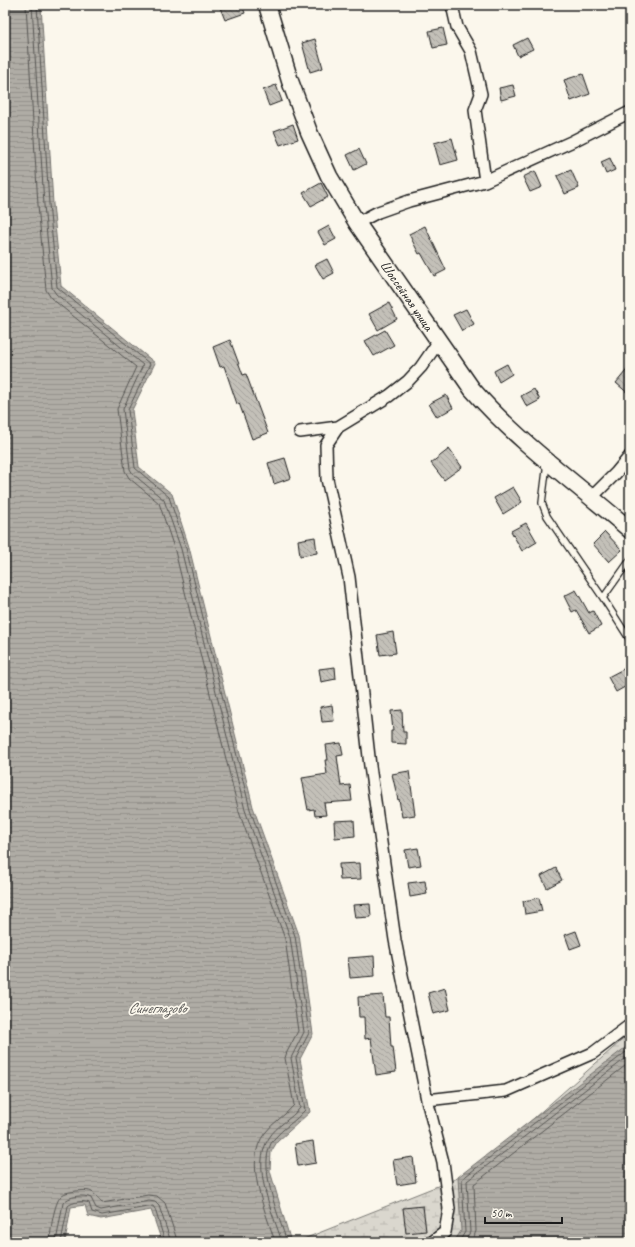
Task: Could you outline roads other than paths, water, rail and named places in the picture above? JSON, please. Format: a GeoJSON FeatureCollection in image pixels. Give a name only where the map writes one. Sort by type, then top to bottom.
{"type":"FeatureCollection","features":[{"type":"Feature","properties":{"kind":"street","name":"Шоссейная улица"},"geometry":{"type":"LineString","coordinates":[[267,5],[290,81],[309,132],[328,176],[357,223],[472,389],[491,411],[547,461],[630,530]]}},
{"type":"Feature","properties":{"kind":"street"},"geometry":{"type":"LineString","coordinates":[[452,5],[457,28],[471,51],[481,94],[475,110],[485,181]]}},
{"type":"Feature","properties":{"kind":"street"},"geometry":{"type":"LineString","coordinates":[[357,223],[378,212],[409,201],[485,181],[573,141],[630,112]]}},
{"type":"Feature","properties":{"kind":"street"},"geometry":{"type":"LineString","coordinates":[[300,432],[338,427],[389,396],[408,381],[421,367],[439,341]]}},
{"type":"Feature","properties":{"kind":"street"},"geometry":{"type":"LineString","coordinates":[[338,427],[326,445],[327,479],[349,577],[370,766],[395,940],[427,1100],[443,1162],[449,1209],[445,1232],[432,1242]]}},
{"type":"Feature","properties":{"kind":"street"},"geometry":{"type":"LineString","coordinates":[[592,497],[616,473],[630,456]]}},
{"type":"Feature","properties":{"kind":"street"},"geometry":{"type":"LineString","coordinates":[[427,1100],[506,1091],[592,1053],[630,1025]]}},
{"type":"Feature","properties":{"kind":"lane"},"geometry":{"type":"LineString","coordinates":[[547,461],[542,503],[547,516],[630,640]]}},
{"type":"Feature","properties":{"kind":"lane"},"geometry":{"type":"LineString","coordinates":[[603,598],[630,560]]}},
{"type":"Feature","properties":{"kind":"water","name":"Синеглазово"},"geometry":{"type":"Polygon","coordinates":[[[5,5],[41,5],[53,204],[61,286],[155,363],[132,410],[139,467],[172,494],[189,547],[253,807],[299,935],[313,1034],[300,1059],[310,1112],[277,1142],[271,1152],[270,1171],[291,1242],[162,1242],[151,1210],[101,1219],[88,1216],[85,1205],[71,1207],[65,1242],[5,1242],[5,5]]]}},
{"type":"Feature","properties":{"kind":"water"},"geometry":{"type":"Polygon","coordinates":[[[630,1044],[630,1242],[454,1242],[461,1231],[458,1177],[630,1044]]]}}]}
